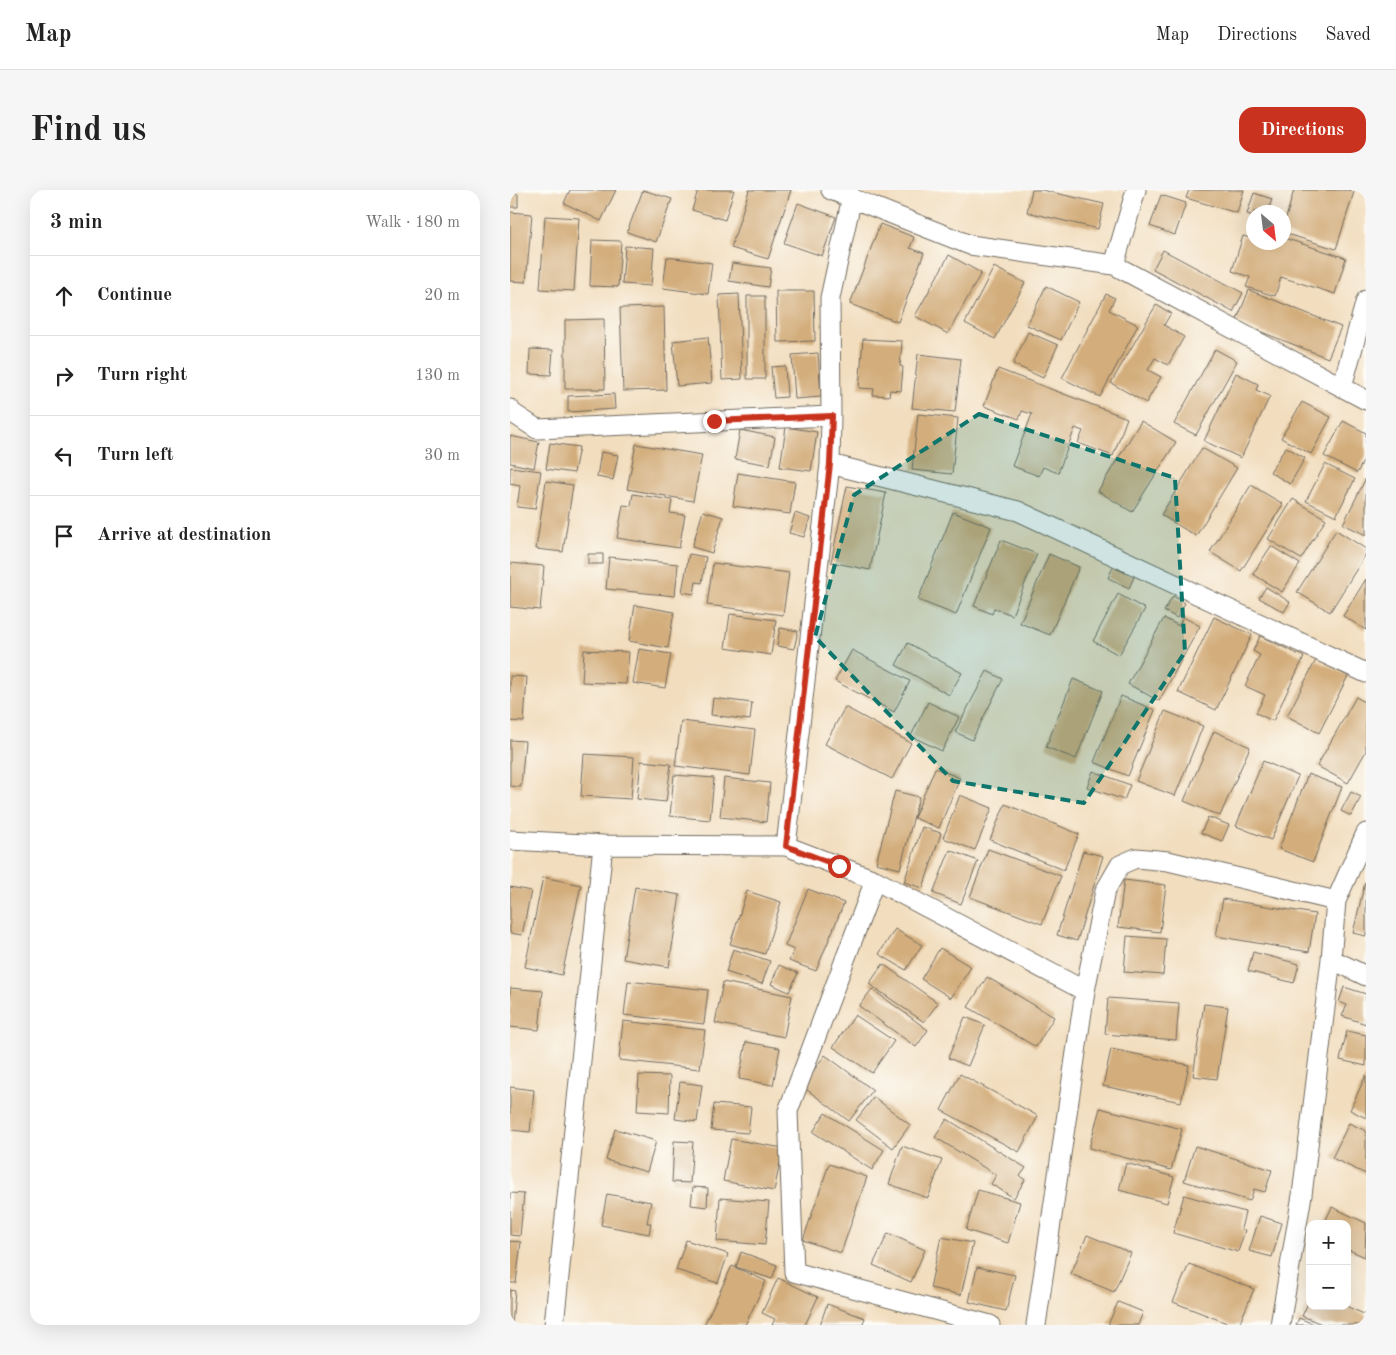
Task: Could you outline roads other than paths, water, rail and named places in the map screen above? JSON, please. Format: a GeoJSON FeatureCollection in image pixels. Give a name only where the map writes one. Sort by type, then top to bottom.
{"type":"FeatureCollection","features":[{"type":"Feature","properties":{"kind":"street"},"geometry":{"type":"LineString","coordinates":[[831,190],[970,245],[1114,265],[1366,400]]}},
{"type":"Feature","properties":{"kind":"street"},"geometry":{"type":"LineString","coordinates":[[1114,265],[1136,190]]}},
{"type":"Feature","properties":{"kind":"street"},"geometry":{"type":"LineString","coordinates":[[786,846],[830,464],[832,416],[830,298],[852,197]]}},
{"type":"Feature","properties":{"kind":"street"},"geometry":{"type":"LineString","coordinates":[[1342,387],[1366,300]]}},
{"type":"Feature","properties":{"kind":"street"},"geometry":{"type":"LineString","coordinates":[[510,409],[511,412],[537,429],[832,416]]}},
{"type":"Feature","properties":{"kind":"street"},"geometry":{"type":"LineString","coordinates":[[830,464],[1018,511],[1366,673]]}},
{"type":"Feature","properties":{"kind":"street"},"geometry":{"type":"LineString","coordinates":[[1280,1325],[1302,1195],[1331,959],[1336,901],[1366,834]]}},
{"type":"Feature","properties":{"kind":"street"},"geometry":{"type":"LineString","coordinates":[[510,840],[603,845],[786,846],[875,880],[1085,991]]}},
{"type":"Feature","properties":{"kind":"street"},"geometry":{"type":"LineString","coordinates":[[554,1325],[603,845]]}},
{"type":"Feature","properties":{"kind":"street"},"geometry":{"type":"LineString","coordinates":[[1036,1325],[1085,991],[1105,891],[1120,865],[1136,858],[1168,861],[1336,901]]}},
{"type":"Feature","properties":{"kind":"street"},"geometry":{"type":"LineString","coordinates":[[875,880],[788,1111],[794,1272],[990,1325]]}},
{"type":"Feature","properties":{"kind":"street"},"geometry":{"type":"LineString","coordinates":[[1331,959],[1366,976]]}}]}
